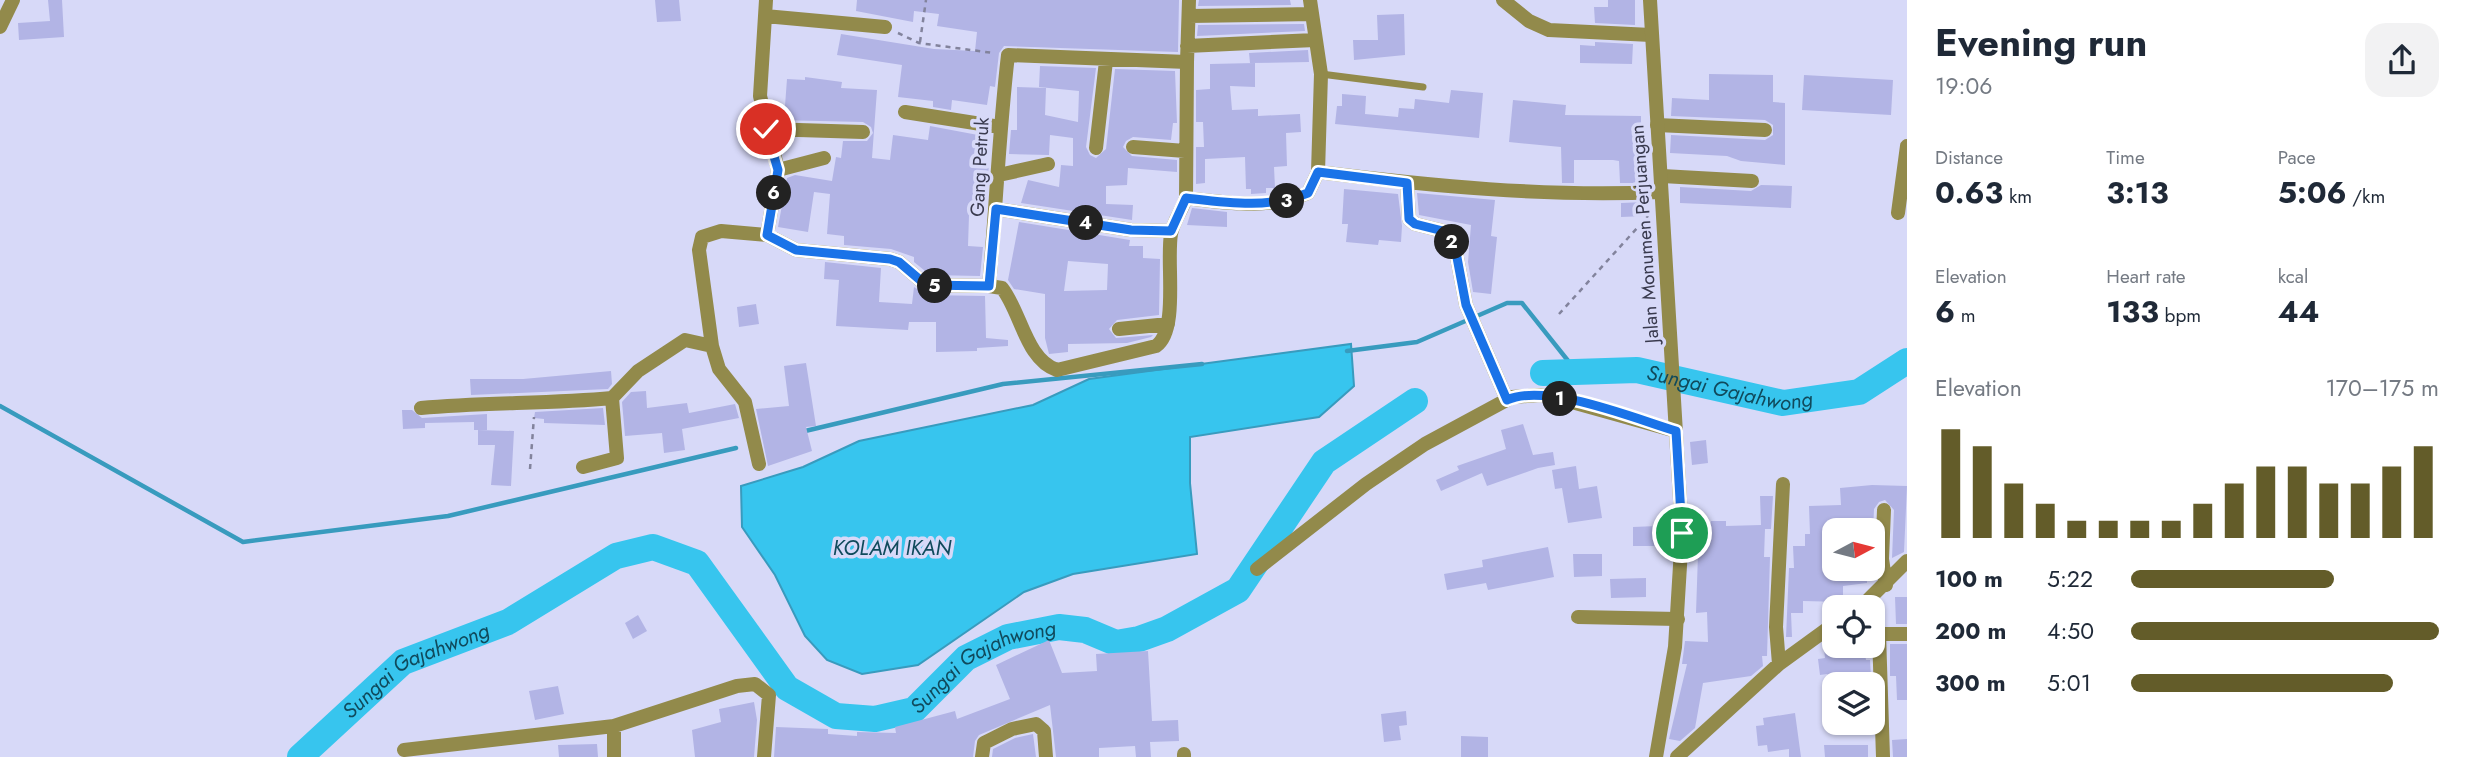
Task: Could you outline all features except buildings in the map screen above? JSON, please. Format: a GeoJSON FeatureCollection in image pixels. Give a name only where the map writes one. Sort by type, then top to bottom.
{"type":"FeatureCollection","features":[{"type":"Feature","properties":{"kind":"street"},"geometry":{"type":"LineString","coordinates":[[0,27],[13,0]]}},
{"type":"Feature","properties":{"kind":"street"},"geometry":{"type":"LineString","coordinates":[[766,0],[760,96],[778,170],[767,235]]}},
{"type":"Feature","properties":{"kind":"street"},"geometry":{"type":"LineString","coordinates":[[759,464],[745,402],[719,369],[712,346],[699,250],[702,237],[721,231],[767,235],[796,250],[890,259],[899,262],[926,285],[1002,288],[1012,300],[1037,357],[1045,366],[1057,370],[1156,346],[1163,341],[1168,324],[1171,231],[1186,198],[1189,0]]}},
{"type":"Feature","properties":{"kind":"street"},"geometry":{"type":"LineString","coordinates":[[1503,0],[1529,21],[1549,30],[1651,34]]}},
{"type":"Feature","properties":{"kind":"street","name":"Jalan Monumen Perjuangan"},"geometry":{"type":"LineString","coordinates":[[1650,0],[1682,533],[1678,619],[1654,755]]}},
{"type":"Feature","properties":{"kind":"street"},"geometry":{"type":"LineString","coordinates":[[1186,198],[1265,205],[1308,193],[1318,172],[1321,74],[1311,7],[1189,16]]}},
{"type":"Feature","properties":{"kind":"street"},"geometry":{"type":"LineString","coordinates":[[765,16],[885,27]]}},
{"type":"Feature","properties":{"kind":"street"},"geometry":{"type":"LineString","coordinates":[[1187,46],[1315,40]]}},
{"type":"Feature","properties":{"kind":"street"},"geometry":{"type":"LineString","coordinates":[[1009,55],[1106,61],[1187,62]]}},
{"type":"Feature","properties":{"kind":"street","name":"Gang Petruk"},"geometry":{"type":"LineString","coordinates":[[989,286],[999,175],[1000,127],[1009,55]]}},
{"type":"Feature","properties":{"kind":"street"},"geometry":{"type":"LineString","coordinates":[[1096,148],[1106,61]]}},
{"type":"Feature","properties":{"kind":"street"},"geometry":{"type":"LineString","coordinates":[[905,112],[1000,127]]}},
{"type":"Feature","properties":{"kind":"street"},"geometry":{"type":"LineString","coordinates":[[1657,125],[1765,131]]}},
{"type":"Feature","properties":{"kind":"street"},"geometry":{"type":"LineString","coordinates":[[766,129],[863,132]]}},
{"type":"Feature","properties":{"kind":"street"},"geometry":{"type":"LineString","coordinates":[[1898,213],[1907,146]]}},
{"type":"Feature","properties":{"kind":"street"},"geometry":{"type":"LineString","coordinates":[[1133,147],[1185,151]]}},
{"type":"Feature","properties":{"kind":"street"},"geometry":{"type":"LineString","coordinates":[[778,170],[824,158]]}},
{"type":"Feature","properties":{"kind":"street"},"geometry":{"type":"LineString","coordinates":[[999,175],[1048,164]]}},
{"type":"Feature","properties":{"kind":"street"},"geometry":{"type":"LineString","coordinates":[[1318,172],[1510,193],[1662,197]]}},
{"type":"Feature","properties":{"kind":"street"},"geometry":{"type":"LineString","coordinates":[[1662,176],[1752,181]]}},
{"type":"Feature","properties":{"kind":"street"},"geometry":{"type":"LineString","coordinates":[[1407,183],[1409,219],[1415,224],[1443,231],[1455,247],[1466,305],[1507,400]]}},
{"type":"Feature","properties":{"kind":"street"},"geometry":{"type":"LineString","coordinates":[[996,209],[1131,230],[1171,231]]}},
{"type":"Feature","properties":{"kind":"street"},"geometry":{"type":"LineString","coordinates":[[1119,328],[1168,324]]}},
{"type":"Feature","properties":{"kind":"street"},"geometry":{"type":"LineString","coordinates":[[421,408],[533,401],[562,403],[612,398],[638,372],[671,347],[685,340],[712,346]]}},
{"type":"Feature","properties":{"kind":"street"},"geometry":{"type":"LineString","coordinates":[[1257,569],[1366,484],[1425,444],[1507,400],[1551,397],[1676,431]]}},
{"type":"Feature","properties":{"kind":"street"},"geometry":{"type":"LineString","coordinates":[[583,467],[617,458],[612,398]]}},
{"type":"Feature","properties":{"kind":"street"},"geometry":{"type":"LineString","coordinates":[[1779,664],[1776,627],[1783,484]]}},
{"type":"Feature","properties":{"kind":"street"},"geometry":{"type":"LineString","coordinates":[[1884,510],[1882,559],[1886,585]]}},
{"type":"Feature","properties":{"kind":"street"},"geometry":{"type":"LineString","coordinates":[[1877,595],[1907,561]]}},
{"type":"Feature","properties":{"kind":"street"},"geometry":{"type":"LineString","coordinates":[[1578,617],[1678,619]]}},
{"type":"Feature","properties":{"kind":"street"},"geometry":{"type":"LineString","coordinates":[[1677,757],[1779,664],[1822,633]]}},
{"type":"Feature","properties":{"kind":"street"},"geometry":{"type":"LineString","coordinates":[[1885,634],[1907,634]]}},
{"type":"Feature","properties":{"kind":"street"},"geometry":{"type":"LineString","coordinates":[[1880,658],[1884,757]]}},
{"type":"Feature","properties":{"kind":"street"},"geometry":{"type":"LineString","coordinates":[[404,750],[436,751],[614,726],[746,683],[755,684],[769,695],[764,757]]}},
{"type":"Feature","properties":{"kind":"street"},"geometry":{"type":"LineString","coordinates":[[982,757],[984,743],[1012,729],[1036,724],[1044,731],[1045,757]]}},
{"type":"Feature","properties":{"kind":"street"},"geometry":{"type":"LineString","coordinates":[[614,726],[614,757]]}},
{"type":"Feature","properties":{"kind":"lane"},"geometry":{"type":"LineString","coordinates":[[1321,74],[1423,87]]}},
{"type":"Feature","properties":{"kind":"path"},"geometry":{"type":"LineString","coordinates":[[919,43],[926,0]]}},
{"type":"Feature","properties":{"kind":"path"},"geometry":{"type":"LineString","coordinates":[[885,27],[919,43],[1009,55]]}},
{"type":"Feature","properties":{"kind":"path"},"geometry":{"type":"LineString","coordinates":[[1559,314],[1662,197]]}},
{"type":"Feature","properties":{"kind":"path"},"geometry":{"type":"LineString","coordinates":[[530,469],[533,401]]}},
{"type":"Feature","properties":{"kind":"water","name":"KOLAM IKAN"},"geometry":{"type":"Polygon","coordinates":[[[1351,344],[1354,386],[1319,417],[1190,437],[1190,483],[1197,554],[1073,574],[1024,592],[918,665],[862,674],[827,660],[805,636],[775,575],[742,527],[741,486],[803,467],[859,441],[1033,405],[1089,379],[1351,344]]]}},
{"type":"Feature","properties":{"kind":"waterway"},"geometry":{"type":"LineString","coordinates":[[1347,351],[1417,342],[1507,303],[1522,303],[1577,372]]}},
{"type":"Feature","properties":{"kind":"waterway","name":"Sungai Gajahwong"},"geometry":{"type":"LineString","coordinates":[[1543,373],[1637,370],[1783,403],[1859,392],[1907,361]]}},
{"type":"Feature","properties":{"kind":"waterway"},"geometry":{"type":"LineString","coordinates":[[801,432],[1003,384],[1202,364]]}},
{"type":"Feature","properties":{"kind":"waterway","name":"Sungai Gajahwong"},"geometry":{"type":"LineString","coordinates":[[300,757],[403,662],[508,622],[616,556],[653,547],[697,563],[787,688],[836,716],[875,719],[914,710],[966,658],[1008,637],[1059,627],[1085,630],[1116,643],[1139,639],[1167,629],[1238,590],[1324,462],[1415,401]]}},
{"type":"Feature","properties":{"kind":"waterway"},"geometry":{"type":"LineString","coordinates":[[0,406],[243,542],[448,516],[736,448]]}},
{"type":"Feature","properties":{"kind":"route"},"geometry":{"type":"LineString","coordinates":[[766,129],[773,145],[778,170],[767,235],[796,250],[890,259],[899,262],[926,285],[932,286],[989,286],[996,209],[1131,230],[1171,231],[1181,215],[1186,198],[1265,205],[1287,201],[1308,193],[1318,172],[1407,183],[1409,219],[1415,224],[1443,231],[1455,247],[1460,288],[1507,400],[1512,397],[1541,395],[1586,404],[1676,431],[1682,533]]}}]}
